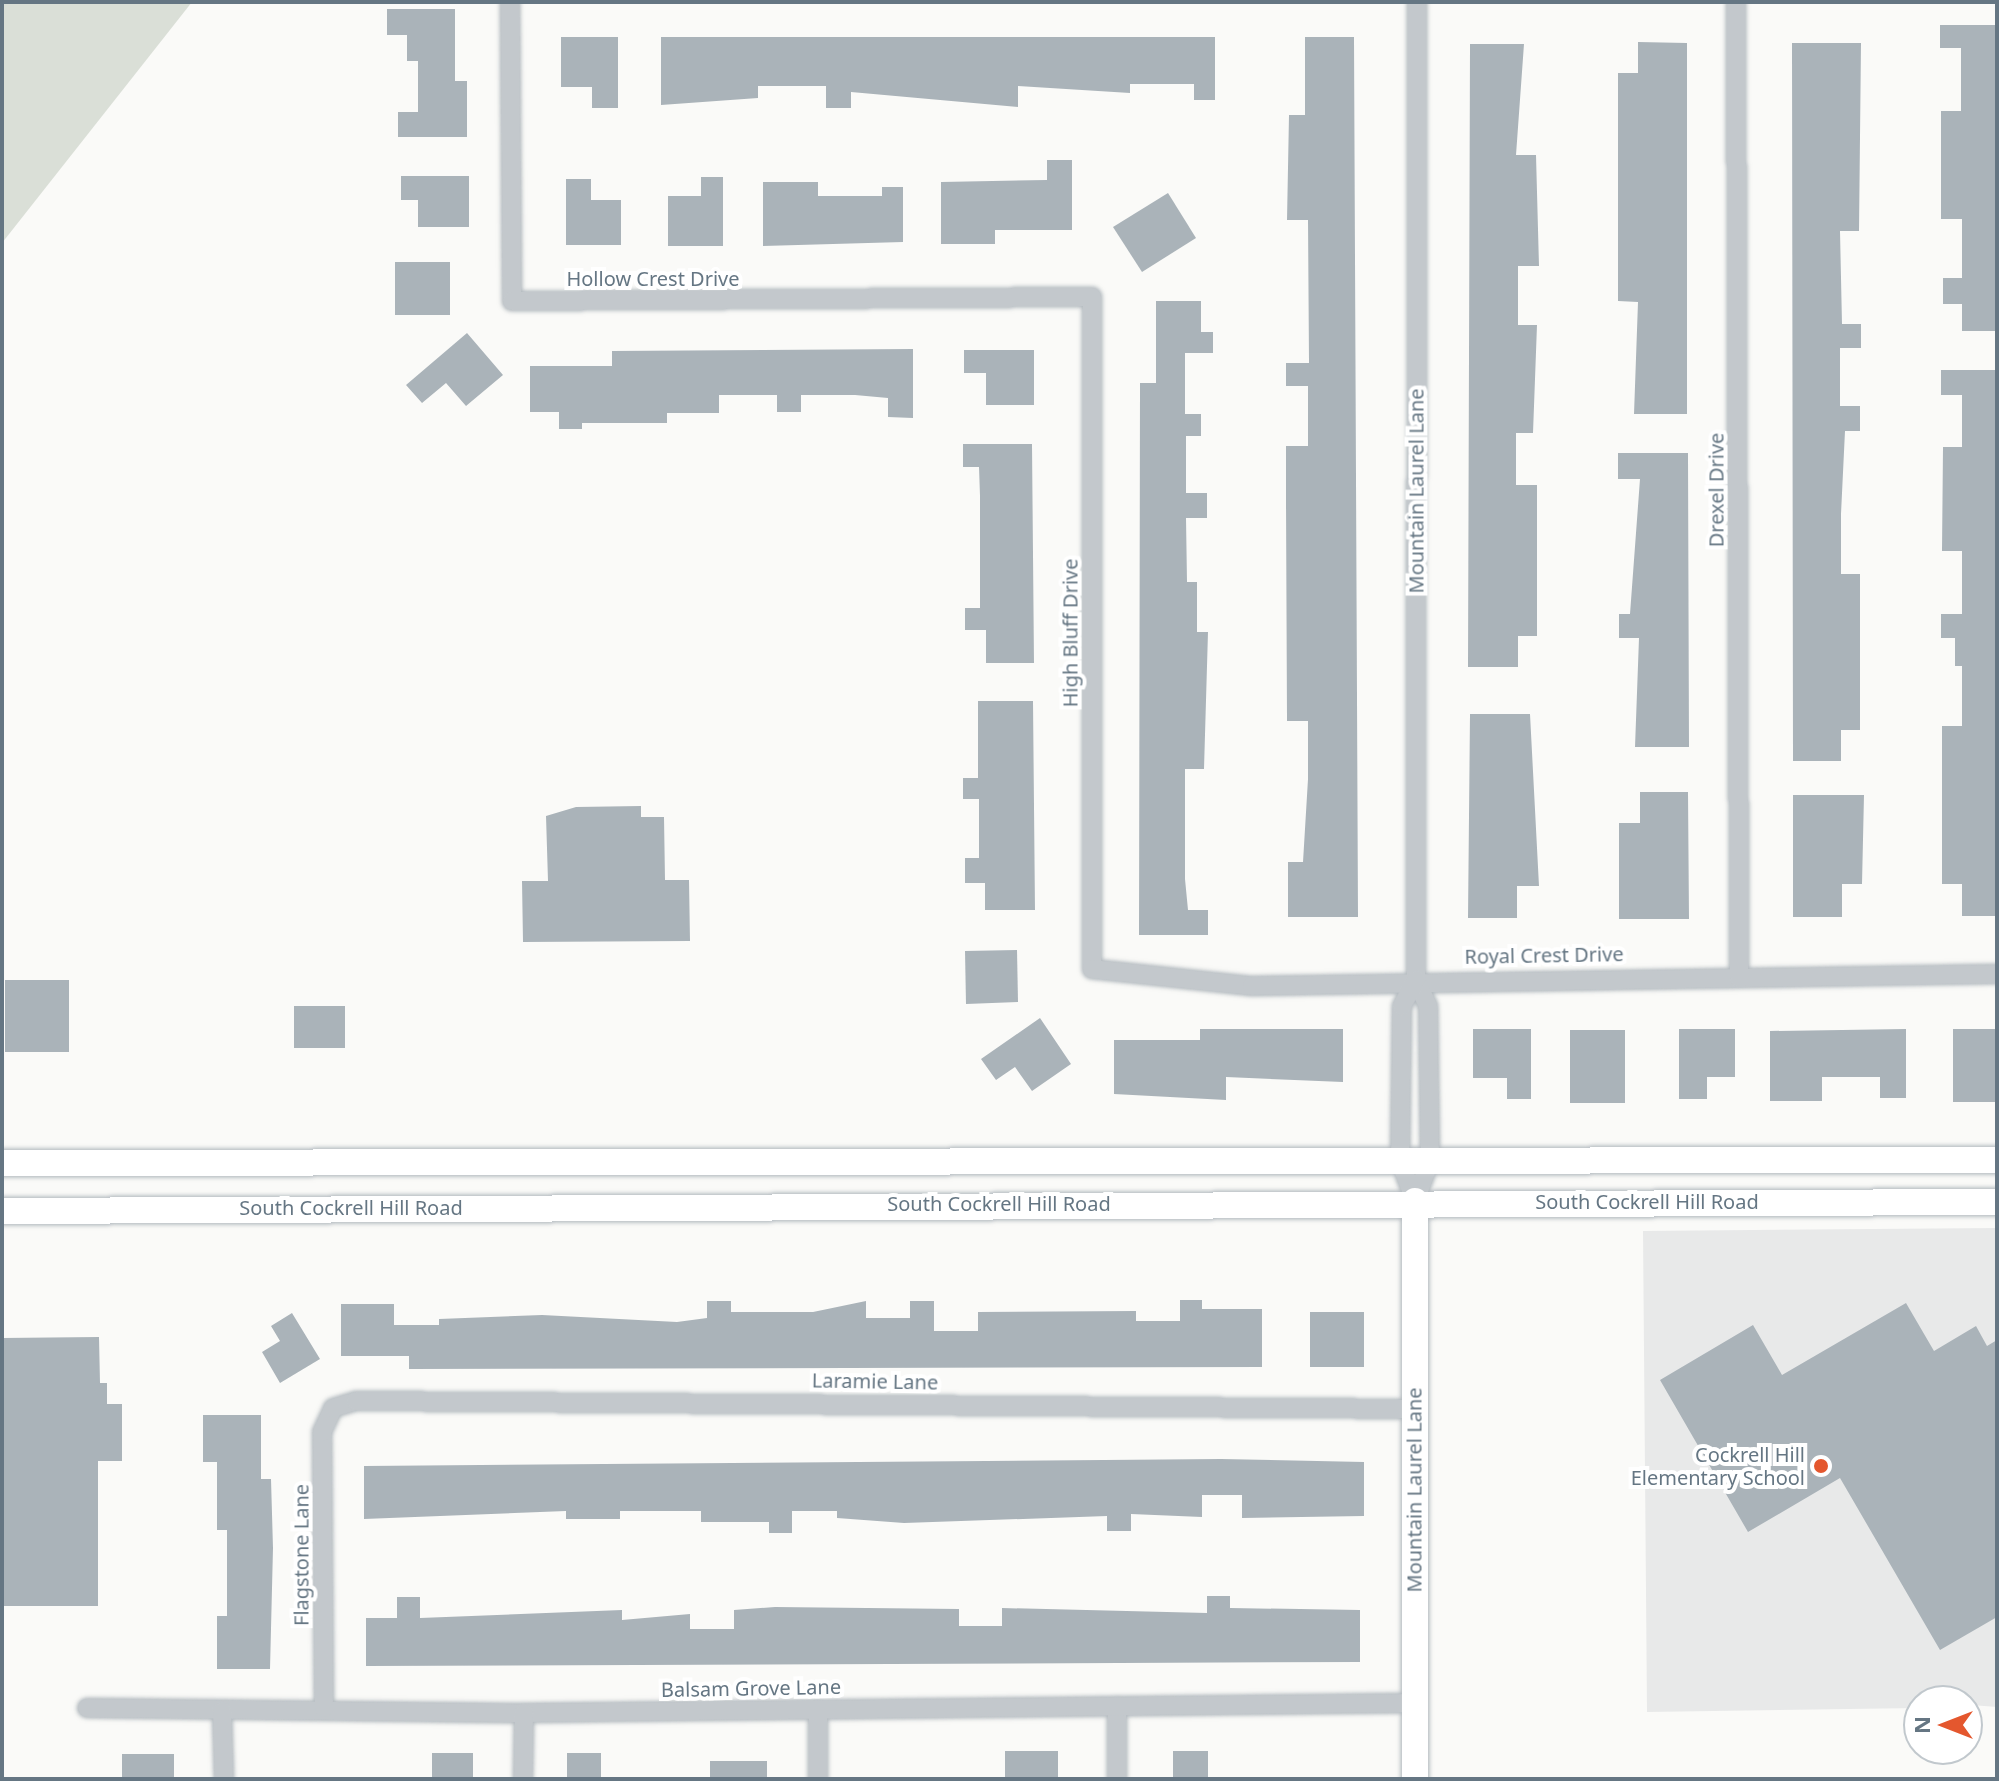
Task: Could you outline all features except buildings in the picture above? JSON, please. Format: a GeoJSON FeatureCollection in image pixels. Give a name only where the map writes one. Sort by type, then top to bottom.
{"type":"FeatureCollection","features":[{"type":"Feature","properties":{"kind":"main road","name":"South Cockrell Hill Road"},"geometry":{"type":"LineString","coordinates":[[2,1163],[1997,1160]]}},
{"type":"Feature","properties":{"kind":"main road","name":"South Cockrell Hill Road"},"geometry":{"type":"LineString","coordinates":[[2,1211],[1415,1201],[1997,1202]]}},
{"type":"Feature","properties":{"kind":"main road","name":"Mountain Laurel Lane"},"geometry":{"type":"LineString","coordinates":[[1415,1201],[1415,1779]]}},
{"type":"Feature","properties":{"kind":"street","name":"Hollow Crest Drive"},"geometry":{"type":"LineString","coordinates":[[510,2],[512,301],[1092,297]]}},
{"type":"Feature","properties":{"kind":"street","name":"Mountain Laurel Lane"},"geometry":{"type":"LineString","coordinates":[[1415,1201],[1430,1161],[1428,1006],[1416,980],[1417,2]]}},
{"type":"Feature","properties":{"kind":"street","name":"Drexel Drive"},"geometry":{"type":"LineString","coordinates":[[1736,2],[1739,978]]}},
{"type":"Feature","properties":{"kind":"street","name":"High Bluff Drive"},"geometry":{"type":"LineString","coordinates":[[1092,297],[1092,969]]}},
{"type":"Feature","properties":{"kind":"street","name":"Royal Crest Drive"},"geometry":{"type":"LineString","coordinates":[[1092,969],[1252,986],[1416,980],[1997,974]]}},
{"type":"Feature","properties":{"kind":"street","name":"Mountain Laurel Lane"},"geometry":{"type":"LineString","coordinates":[[1415,1201],[1400,1161],[1402,1006],[1416,980]]}},
{"type":"Feature","properties":{"kind":"street","name":"Laramie Lane"},"geometry":{"type":"LineString","coordinates":[[337,1407],[375,1398],[1414,1409]]}},
{"type":"Feature","properties":{"kind":"street","name":"Flagstone Lane"},"geometry":{"type":"LineString","coordinates":[[324,1708],[322,1432],[337,1407]]}},
{"type":"Feature","properties":{"kind":"street","name":"Balsam Grove Lane"},"geometry":{"type":"LineString","coordinates":[[87,1708],[222,1711],[324,1708],[524,1713],[1416,1703]]}},
{"type":"Feature","properties":{"kind":"street"},"geometry":{"type":"LineString","coordinates":[[1117,1706],[1117,1779]]}},
{"type":"Feature","properties":{"kind":"street"},"geometry":{"type":"LineString","coordinates":[[818,1709],[818,1779]]}},
{"type":"Feature","properties":{"kind":"street"},"geometry":{"type":"LineString","coordinates":[[222,1711],[224,1779]]}},
{"type":"Feature","properties":{"kind":"street"},"geometry":{"type":"LineString","coordinates":[[523,1779],[524,1713]]}},
{"type":"Feature","properties":{"kind":"shaded area"},"geometry":{"type":"Polygon","coordinates":[[[2,2],[192,2],[2,243],[2,2]]]}},
{"type":"Feature","properties":{"kind":"shaded area","name":"Cockrell Hill Elementary School"},"geometry":{"type":"Polygon","coordinates":[[[1997,1228],[1997,1707],[1983,1706],[1983,1685],[1903,1685],[1903,1708],[1647,1712],[1643,1231],[1997,1228]]]}},
{"type":"Feature","properties":{"kind":"place","name":"Cockrell Hill Elementary School"},"geometry":{"type":"Point","coordinates":[1821,1466]}}]}
